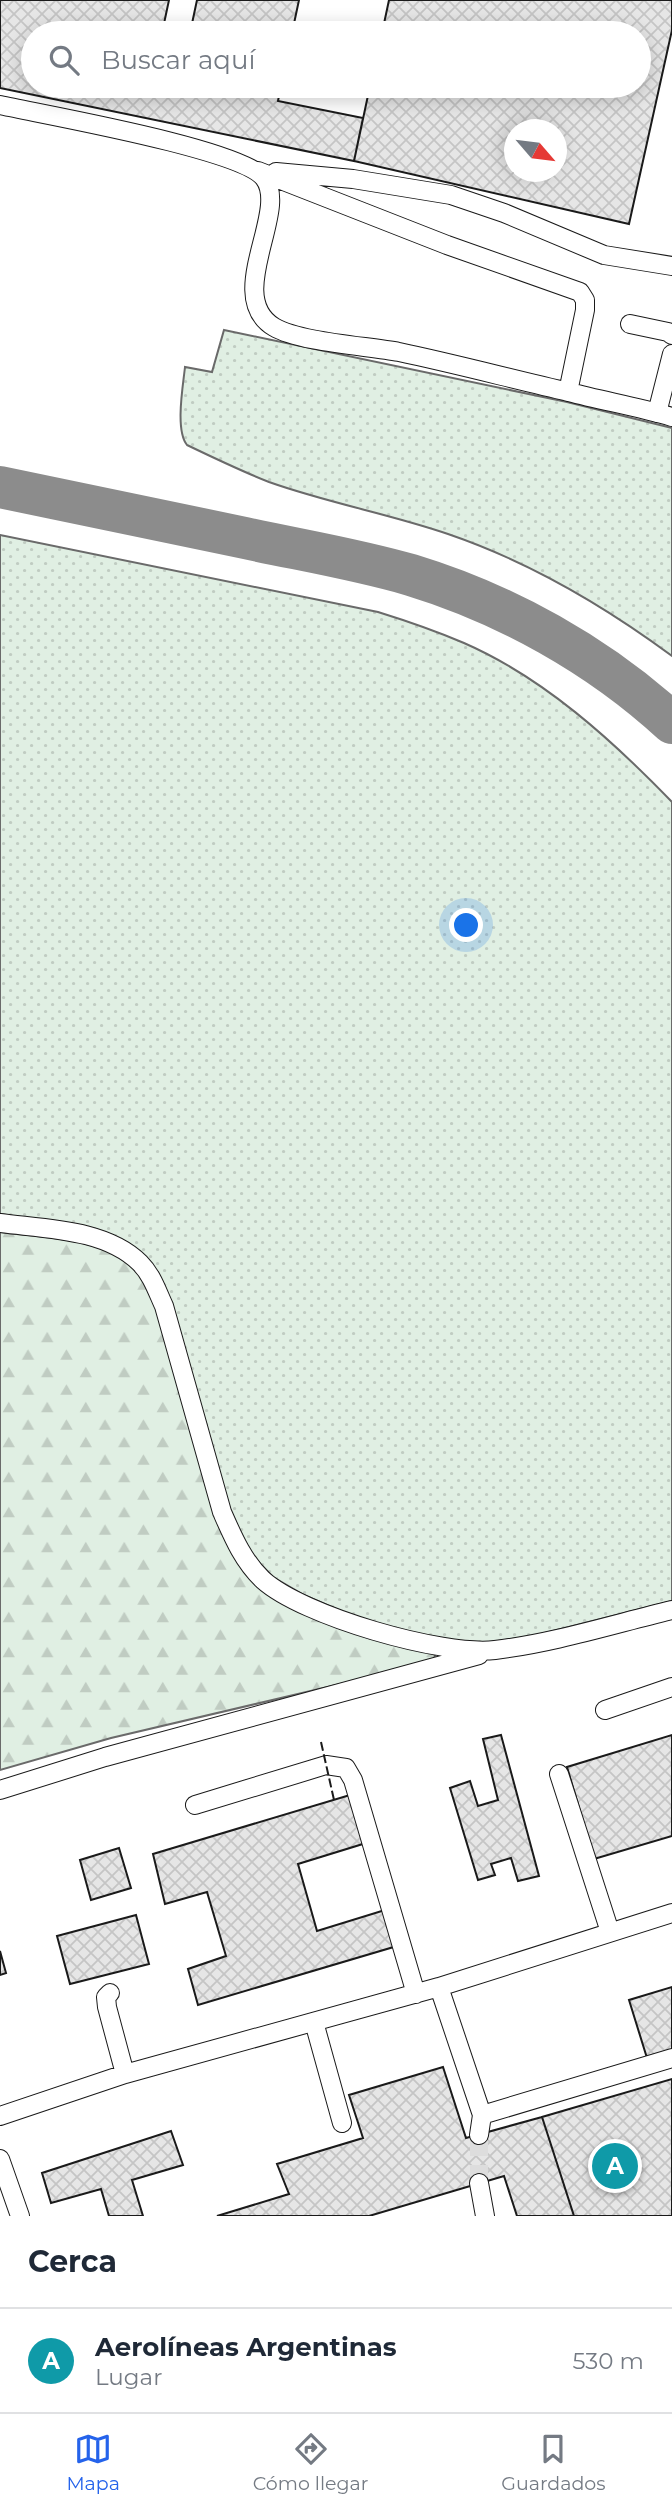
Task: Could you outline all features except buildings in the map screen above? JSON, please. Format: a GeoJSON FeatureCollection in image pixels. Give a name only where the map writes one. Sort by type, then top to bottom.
{"type":"FeatureCollection","features":[{"type":"Feature","properties":{"kind":"lane"},"geometry":{"type":"LineString","coordinates":[[0,105],[192,146],[447,246],[580,292],[585,300],[585,310],[568,392]]}},
{"type":"Feature","properties":{"kind":"lane"},"geometry":{"type":"LineString","coordinates":[[254,169],[353,179],[451,195],[504,213],[604,255],[672,266]]}},
{"type":"Feature","properties":{"kind":"lane"},"geometry":{"type":"LineString","coordinates":[[254,169],[265,178],[269,189],[268,218],[256,271],[254,295],[259,312],[274,327],[297,335],[397,352],[665,415],[672,354]]}},
{"type":"Feature","properties":{"kind":"lane"},"geometry":{"type":"LineString","coordinates":[[630,324],[672,335]]}},
{"type":"Feature","properties":{"kind":"lane"},"geometry":{"type":"LineString","coordinates":[[0,1223],[75,1233],[109,1242],[127,1251],[150,1275],[164,1306],[222,1512],[246,1562],[265,1582],[288,1596],[361,1627],[397,1638],[492,1651]]}},
{"type":"Feature","properties":{"kind":"lane"},"geometry":{"type":"LineString","coordinates":[[0,1790],[105,1757],[492,1651],[672,1610]]}},
{"type":"Feature","properties":{"kind":"lane"},"geometry":{"type":"LineString","coordinates":[[605,1710],[672,1687]]}},
{"type":"Feature","properties":{"kind":"lane"},"geometry":{"type":"LineString","coordinates":[[195,1805],[327,1765],[346,1768],[354,1780],[416,1994]]}},
{"type":"Feature","properties":{"kind":"lane"},"geometry":{"type":"LineString","coordinates":[[559,1773],[610,1932]]}},
{"type":"Feature","properties":{"kind":"lane"},"geometry":{"type":"LineString","coordinates":[[0,2116],[125,2074],[416,1994],[672,1913]]}},
{"type":"Feature","properties":{"kind":"lane"},"geometry":{"type":"LineString","coordinates":[[439,1987],[482,2115],[479,2135]]}},
{"type":"Feature","properties":{"kind":"lane"},"geometry":{"type":"LineString","coordinates":[[110,1993],[106,1997],[107,2007],[125,2074]]}},
{"type":"Feature","properties":{"kind":"lane"},"geometry":{"type":"LineString","coordinates":[[314,2022],[342,2123]]}},
{"type":"Feature","properties":{"kind":"lane"},"geometry":{"type":"LineString","coordinates":[[482,2115],[672,2059]]}},
{"type":"Feature","properties":{"kind":"lane"},"geometry":{"type":"LineString","coordinates":[[0,2159],[20,2216]]}},
{"type":"Feature","properties":{"kind":"lane"},"geometry":{"type":"LineString","coordinates":[[479,2183],[485,2216]]}},
{"type":"Feature","properties":{"kind":"green space"},"geometry":{"type":"Polygon","coordinates":[[[224,330],[567,402],[672,428],[672,656],[592,602],[508,558],[426,527],[269,482],[187,445],[181,429],[185,367],[212,372],[224,330]]]}},
{"type":"Feature","properties":{"kind":"green space"},"geometry":{"type":"Polygon","coordinates":[[[0,535],[378,612],[443,634],[493,657],[549,692],[601,734],[672,802],[672,1601],[533,1636],[460,1644],[415,1635],[350,1615],[304,1595],[273,1577],[252,1555],[227,1511],[172,1312],[61,1223],[0,1214],[0,535]]]}},
{"type":"Feature","properties":{"kind":"green space"},"geometry":{"type":"Polygon","coordinates":[[[0,1232],[87,1244],[118,1256],[135,1269],[154,1298],[218,1519],[240,1566],[258,1582],[435,1654],[434,1662],[111,1738],[0,1770],[0,1232]]]}},
{"type":"Feature","properties":{"kind":"taxiway"},"geometry":{"type":"LineString","coordinates":[[0,487],[349,559],[446,587],[549,634],[613,675],[672,723]]}},
{"type":"Feature","properties":{"kind":"tunnel"},"geometry":{"type":"LineString","coordinates":[[479,2135],[479,2183]]}},
{"type":"Feature","properties":{"kind":"fence"},"geometry":{"type":"LineString","coordinates":[[321,1742],[334,1800]]}},
{"type":"Feature","properties":{"kind":"place","name":"Aerolíneas Argentinas"},"geometry":{"type":"Point","coordinates":[615,2166]}}]}
